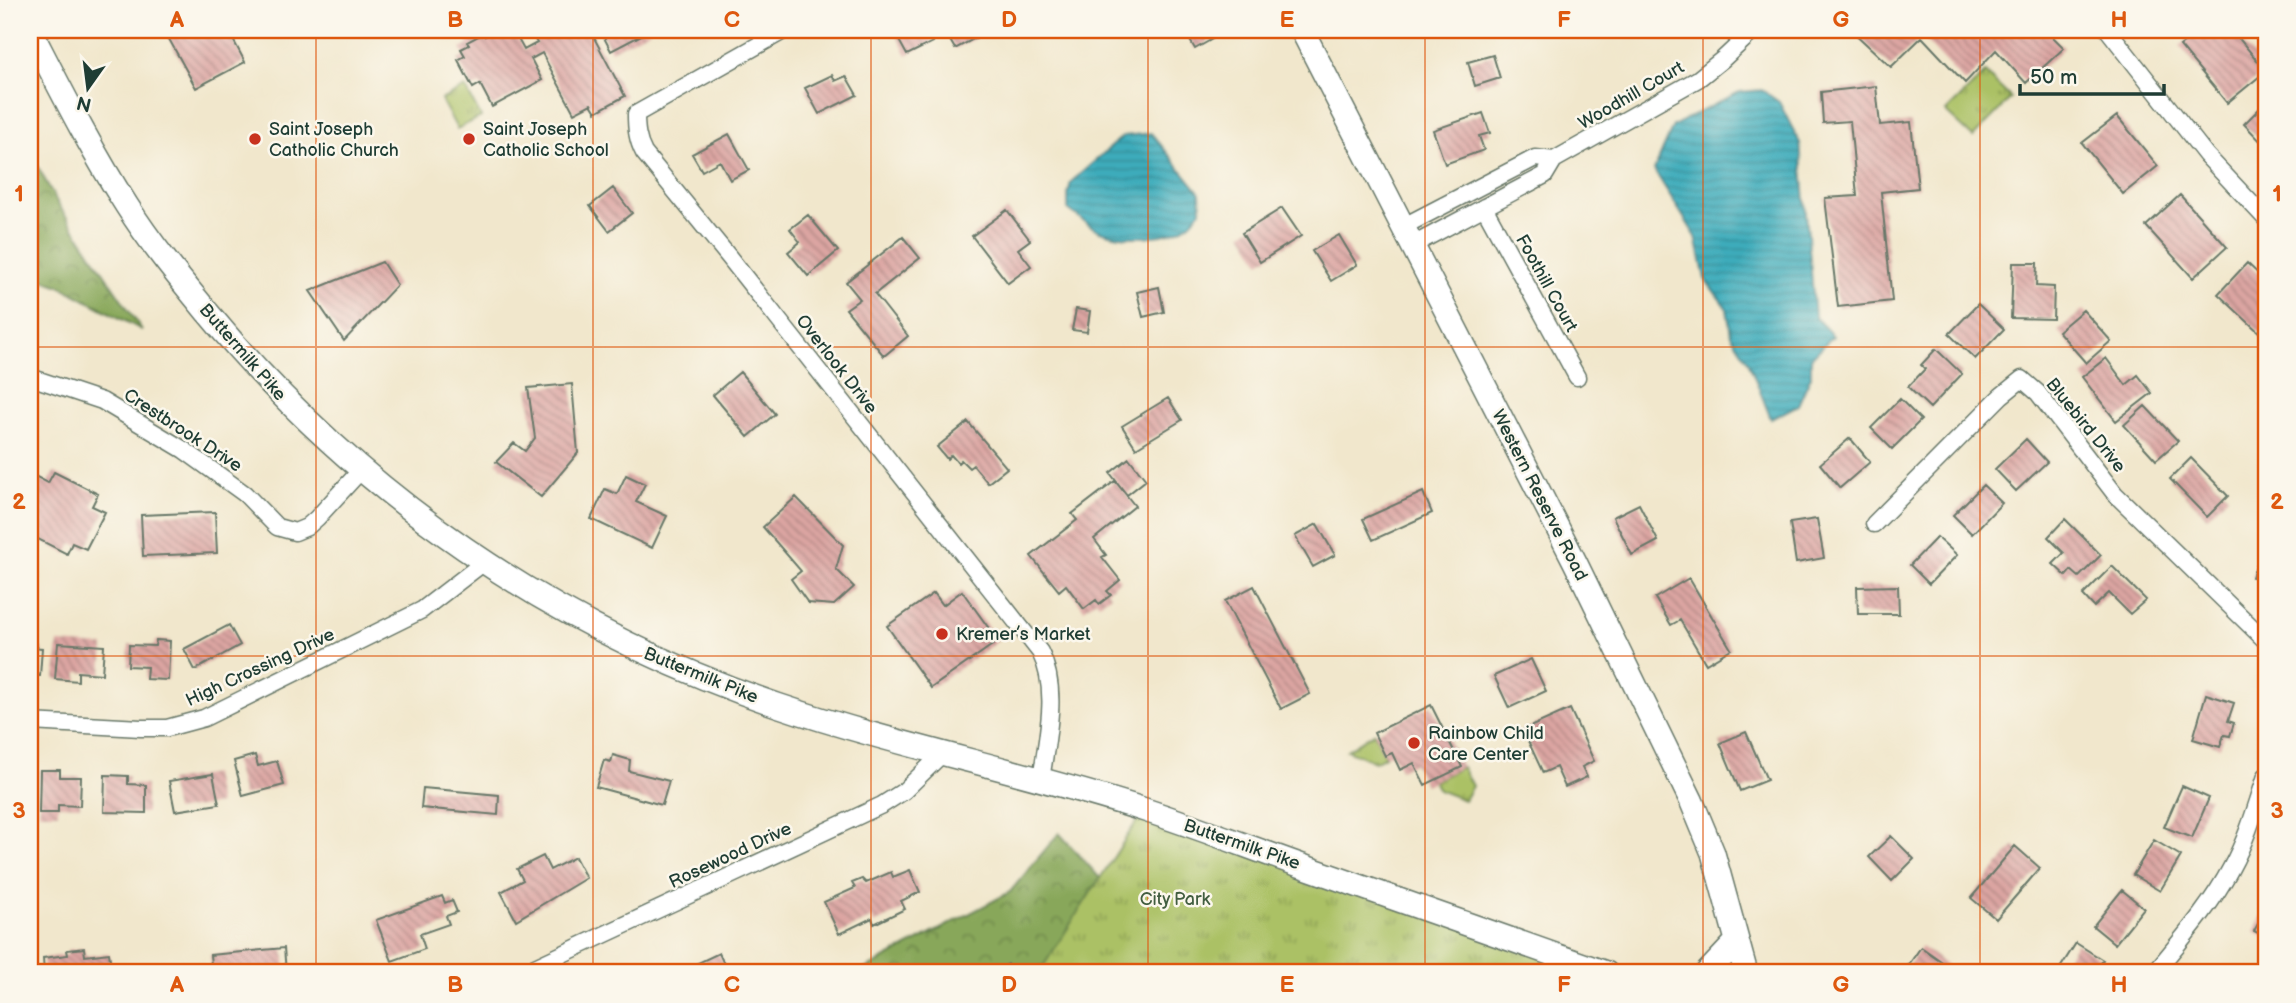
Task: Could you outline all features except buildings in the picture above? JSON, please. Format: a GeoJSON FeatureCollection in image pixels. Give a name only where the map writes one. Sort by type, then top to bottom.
{"type":"FeatureCollection","features":[{"type":"Feature","properties":{"kind":"main road","name":"Buttermilk Pike"},"geometry":{"type":"LineString","coordinates":[[30,30],[72,111],[128,207],[179,278],[241,354],[298,414],[389,494],[483,563],[556,607],[617,640],[775,705],[1144,810],[1606,973]]}},
{"type":"Feature","properties":{"kind":"main road","name":"Western Reserve Road"},"geometry":{"type":"LineString","coordinates":[[1302,30],[1575,562],[1692,800],[1713,853],[1746,973]]}},
{"type":"Feature","properties":{"kind":"main road"},"geometry":{"type":"LineString","coordinates":[[1707,973],[1737,941]]}},
{"type":"Feature","properties":{"kind":"street","name":"Woodhill Court"},"geometry":{"type":"LineString","coordinates":[[1408,235],[1484,207],[1545,176],[1554,160],[1698,79],[1754,30]]}},
{"type":"Feature","properties":{"kind":"street"},"geometry":{"type":"LineString","coordinates":[[2108,30],[2206,155],[2266,219]]}},
{"type":"Feature","properties":{"kind":"street","name":"Overlook Drive"},"geometry":{"type":"LineString","coordinates":[[779,33],[636,114],[639,144],[1040,652],[1048,675],[1050,710],[1041,781]]}},
{"type":"Feature","properties":{"kind":"street","name":"Woodhill Court"},"geometry":{"type":"LineString","coordinates":[[1408,235],[1535,158],[1554,160]]}},
{"type":"Feature","properties":{"kind":"street","name":"Foothill Court"},"geometry":{"type":"LineString","coordinates":[[1484,207],[1577,377]]}},
{"type":"Feature","properties":{"kind":"street","name":"Crestbrook Drive"},"geometry":{"type":"LineString","coordinates":[[30,377],[102,401],[184,450],[245,494],[277,527],[295,532],[317,519],[362,469]]}},
{"type":"Feature","properties":{"kind":"street","name":"Bluebird Drive"},"geometry":{"type":"LineString","coordinates":[[1874,524],[2001,396],[2022,379],[2038,393],[2115,494],[2266,641]]}},
{"type":"Feature","properties":{"kind":"street","name":"High Crossing Drive"},"geometry":{"type":"LineString","coordinates":[[30,722],[167,728],[204,718],[422,610],[483,563]]}},
{"type":"Feature","properties":{"kind":"street","name":"Rosewood Drive"},"geometry":{"type":"LineString","coordinates":[[523,973],[882,805],[904,790],[942,754]]}},
{"type":"Feature","properties":{"kind":"street"},"geometry":{"type":"LineString","coordinates":[[2154,973],[2196,922],[2231,868],[2249,828],[2266,776]]}},
{"type":"Feature","properties":{"kind":"green space"},"geometry":{"type":"Polygon","coordinates":[[[1985,73],[2011,98],[1973,137],[1946,112],[1985,73]]]}},
{"type":"Feature","properties":{"kind":"green space"},"geometry":{"type":"Polygon","coordinates":[[[465,87],[481,117],[457,129],[441,100],[465,87]]]}},
{"type":"Feature","properties":{"kind":"green space"},"geometry":{"type":"Polygon","coordinates":[[[30,152],[58,204],[142,330],[60,286],[30,275],[30,152]]]}},
{"type":"Feature","properties":{"kind":"green space"},"geometry":{"type":"Polygon","coordinates":[[[1374,733],[1385,756],[1375,762],[1347,750],[1374,733]]]}},
{"type":"Feature","properties":{"kind":"green space"},"geometry":{"type":"Polygon","coordinates":[[[1462,767],[1472,786],[1464,800],[1438,790],[1433,781],[1462,767]]]}},
{"type":"Feature","properties":{"kind":"green space","name":"City Park"},"geometry":{"type":"Polygon","coordinates":[[[1144,810],[1606,973],[1039,973],[1144,810]]]}},
{"type":"Feature","properties":{"kind":"green space"},"geometry":{"type":"Polygon","coordinates":[[[1059,833],[1100,878],[1039,973],[858,973],[1010,892],[1059,833]]]}},
{"type":"Feature","properties":{"kind":"water"},"geometry":{"type":"Polygon","coordinates":[[[1762,90],[1779,102],[1800,143],[1815,317],[1833,336],[1811,358],[1811,376],[1798,405],[1771,419],[1748,361],[1731,335],[1727,309],[1705,279],[1696,237],[1654,170],[1673,126],[1739,92],[1762,90]]]}},
{"type":"Feature","properties":{"kind":"water"},"geometry":{"type":"Polygon","coordinates":[[[1151,133],[1200,193],[1201,211],[1191,222],[1170,233],[1146,237],[1121,236],[1096,229],[1068,209],[1071,182],[1123,136],[1151,133]]]}},
{"type":"Feature","properties":{"kind":"place","name":"Saint Joseph Catholic Church"},"geometry":{"type":"Point","coordinates":[255,139]}},
{"type":"Feature","properties":{"kind":"place","name":"Saint Joseph Catholic School"},"geometry":{"type":"Point","coordinates":[469,139]}},
{"type":"Feature","properties":{"kind":"place","name":"Kremer’s Market"},"geometry":{"type":"Point","coordinates":[942,634]}},
{"type":"Feature","properties":{"kind":"place","name":"Rainbow Child Care Center"},"geometry":{"type":"Point","coordinates":[1414,743]}}]}
